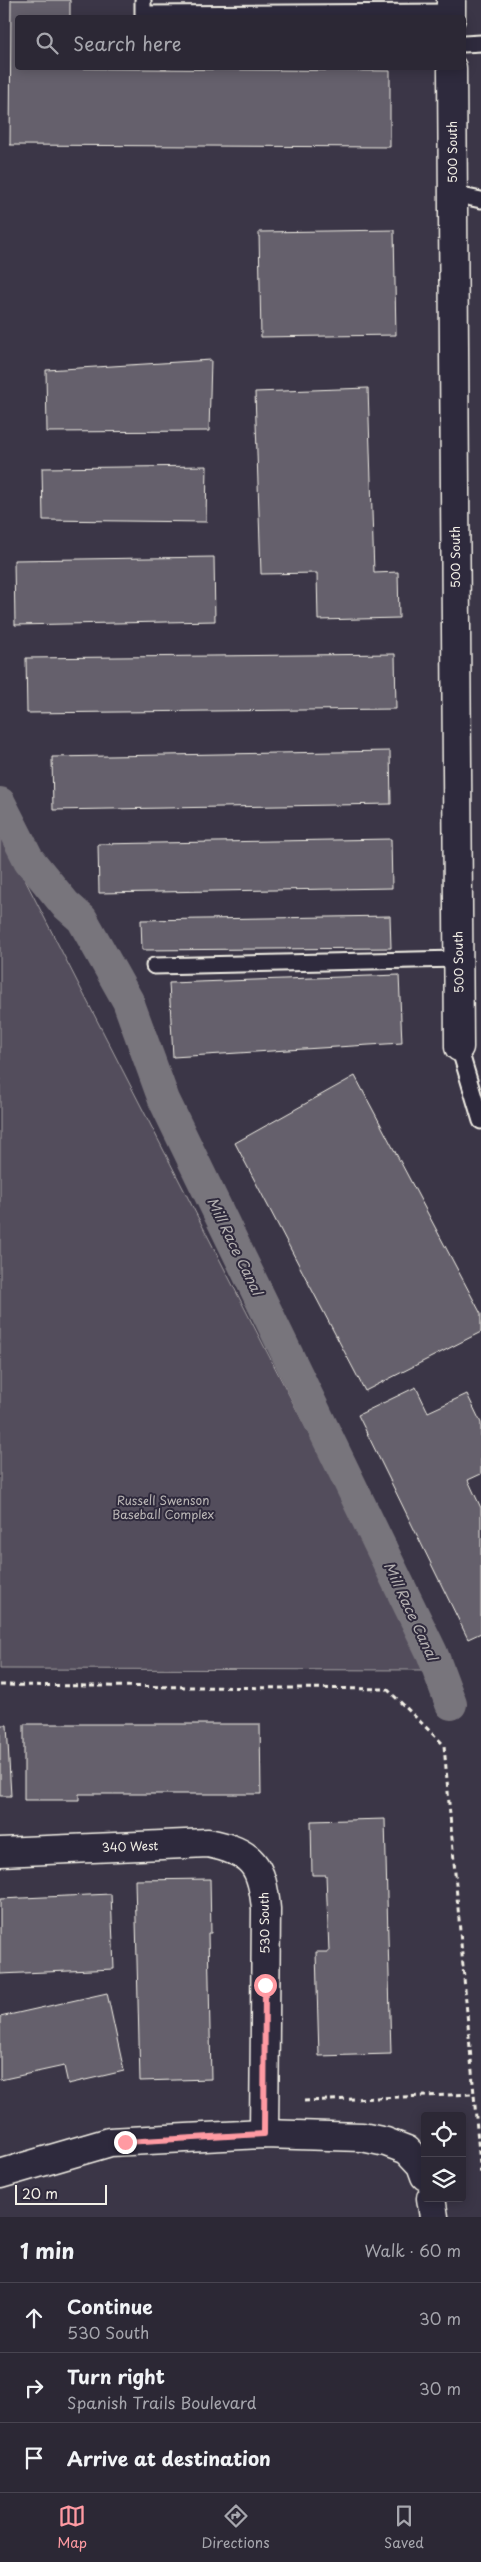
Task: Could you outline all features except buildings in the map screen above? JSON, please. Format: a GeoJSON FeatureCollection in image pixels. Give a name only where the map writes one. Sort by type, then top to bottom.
{"type":"FeatureCollection","features":[{"type":"Feature","properties":{"kind":"street","name":"500 South"},"geometry":{"type":"LineString","coordinates":[[452,70],[459,1047]]}},
{"type":"Feature","properties":{"kind":"street","name":"340 West"},"geometry":{"type":"LineString","coordinates":[[0,1852],[208,1843],[227,1847],[240,1853],[254,1864]]}},
{"type":"Feature","properties":{"kind":"street","name":"530 South"},"geometry":{"type":"LineString","coordinates":[[254,1864],[263,1881],[266,1909],[264,2134]]}},
{"type":"Feature","properties":{"kind":"street"},"geometry":{"type":"LineString","coordinates":[[0,2174],[110,2142],[264,2134],[362,2137],[386,2142],[406,2150],[421,2165]]}},
{"type":"Feature","properties":{"kind":"street"},"geometry":{"type":"LineString","coordinates":[[432,2202],[434,2217]]}},
{"type":"Feature","properties":{"kind":"lane"},"geometry":{"type":"LineString","coordinates":[[142,0],[142,14],[451,10]]}},
{"type":"Feature","properties":{"kind":"lane"},"geometry":{"type":"LineString","coordinates":[[466,44],[481,43]]}},
{"type":"Feature","properties":{"kind":"lane"},"geometry":{"type":"LineString","coordinates":[[453,194],[481,200]]}},
{"type":"Feature","properties":{"kind":"lane"},"geometry":{"type":"LineString","coordinates":[[154,966],[458,959]]}},
{"type":"Feature","properties":{"kind":"lane"},"geometry":{"type":"LineString","coordinates":[[459,1047],[481,1121]]}},
{"type":"Feature","properties":{"kind":"path"},"geometry":{"type":"LineString","coordinates":[[0,1686],[387,1689],[444,1745],[481,2176]]}},
{"type":"Feature","properties":{"kind":"path"},"geometry":{"type":"LineString","coordinates":[[304,2101],[474,2094]]}},
{"type":"Feature","properties":{"kind":"green space","name":"Russell Swenson Baseball Complex"},"geometry":{"type":"Polygon","coordinates":[[[0,831],[430,1670],[0,1669],[0,831]]]}},
{"type":"Feature","properties":{"kind":"waterway","name":"Mill Race Canal"},"geometry":{"type":"LineString","coordinates":[[0,803],[29,860],[65,904],[82,919],[128,1001],[164,1100],[432,1653],[451,1704]]}},
{"type":"Feature","properties":{"kind":"route"},"geometry":{"type":"LineString","coordinates":[[125,2142],[264,2134],[265,1985]]}}]}
